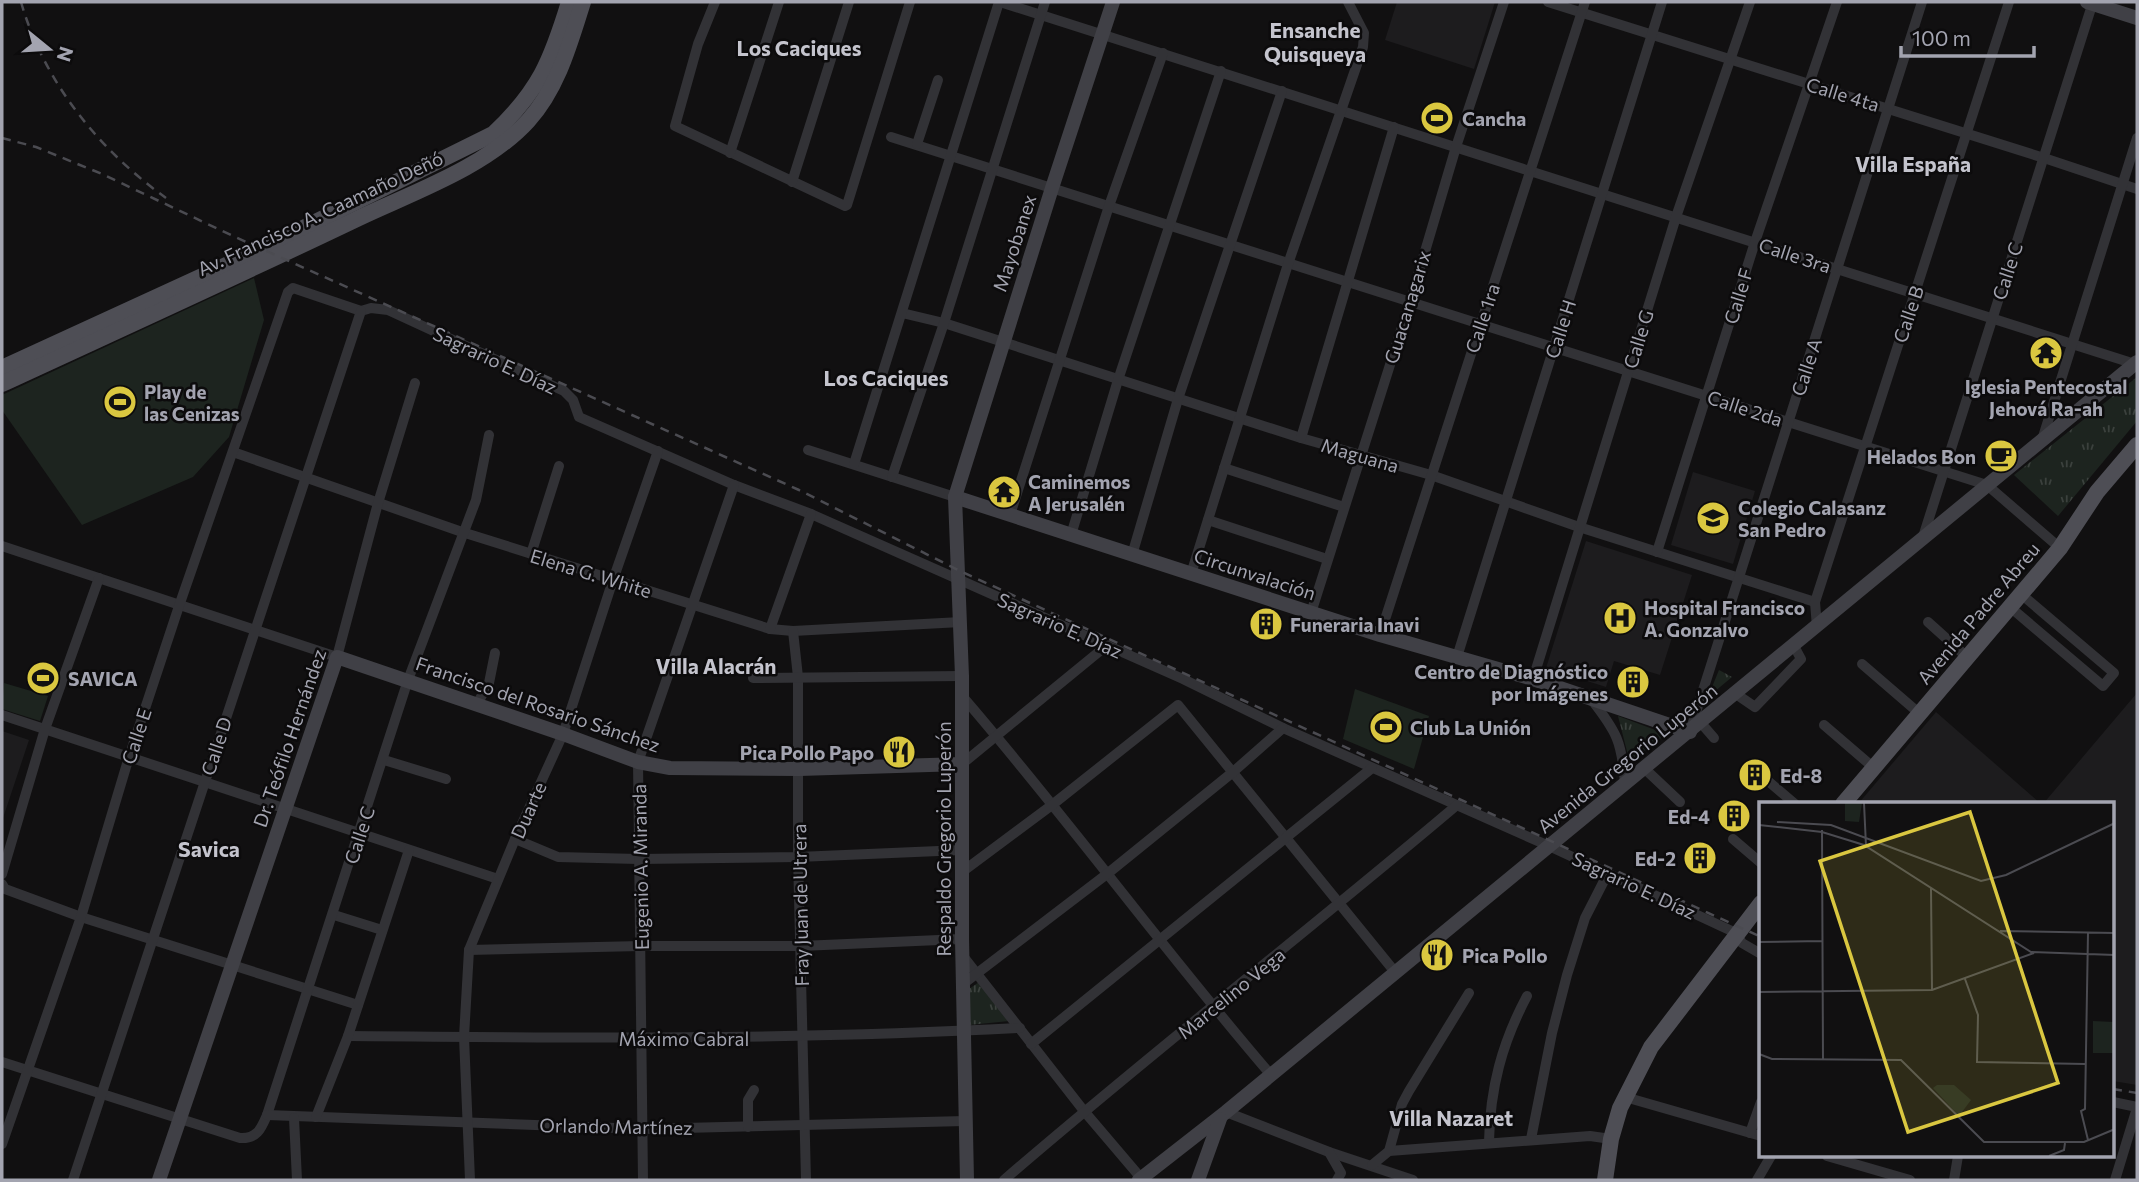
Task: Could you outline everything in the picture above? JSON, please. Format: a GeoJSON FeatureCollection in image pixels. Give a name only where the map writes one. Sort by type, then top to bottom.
{"type":"FeatureCollection","features":[{"type":"Feature","properties":{"kind":"main road","name":"Av. Francisco A. Caamaño Deñó"},"geometry":{"type":"LineString","coordinates":[[2,368],[261,249],[493,134],[518,111],[540,80],[569,2]]}},
{"type":"Feature","properties":{"kind":"main road","name":"Av. Francisco A. Caamaño Deñó"},"geometry":{"type":"LineString","coordinates":[[2,384],[472,164],[505,142],[528,121],[553,87],[583,2]]}},
{"type":"Feature","properties":{"kind":"main road","name":"Avenida Padre Abreu"},"geometry":{"type":"LineString","coordinates":[[1845,802],[2060,548],[2097,492],[2137,444]]}},
{"type":"Feature","properties":{"kind":"main road"},"geometry":{"type":"LineString","coordinates":[[1605,1180],[1611,1139],[1625,1097],[1651,1047],[1759,905]]}},
{"type":"Feature","properties":{"kind":"street"},"geometry":{"type":"LineString","coordinates":[[715,2],[698,44],[674,124],[676,128],[842,205],[847,205],[910,2]]}},
{"type":"Feature","properties":{"kind":"street"},"geometry":{"type":"LineString","coordinates":[[730,153],[779,2]]}},
{"type":"Feature","properties":{"kind":"street"},"geometry":{"type":"LineString","coordinates":[[792,182],[849,2]]}},
{"type":"Feature","properties":{"kind":"street"},"geometry":{"type":"LineString","coordinates":[[854,464],[1000,2]]}},
{"type":"Feature","properties":{"kind":"street","name":"Calle 3ra"},"geometry":{"type":"LineString","coordinates":[[1000,2],[2136,363]]}},
{"type":"Feature","properties":{"kind":"street"},"geometry":{"type":"LineString","coordinates":[[892,477],[944,323],[1045,2]]}},
{"type":"Feature","properties":{"kind":"street","name":"Mayobanex"},"geometry":{"type":"LineString","coordinates":[[955,497],[1113,2]]}},
{"type":"Feature","properties":{"kind":"street"},"geometry":{"type":"LineString","coordinates":[[1191,574],[1288,264],[1364,39],[1364,33],[1348,2]]}},
{"type":"Feature","properties":{"kind":"street","name":"Guacanagarix"},"geometry":{"type":"LineString","coordinates":[[1311,613],[1504,2]]}},
{"type":"Feature","properties":{"kind":"street","name":"Calle 4ta"},"geometry":{"type":"LineString","coordinates":[[1548,2],[1583,7],[1651,34],[2137,189]]}},
{"type":"Feature","properties":{"kind":"street","name":"Calle H"},"geometry":{"type":"LineString","coordinates":[[1457,657],[1662,2]]}},
{"type":"Feature","properties":{"kind":"street","name":"Calle G"},"geometry":{"type":"LineString","coordinates":[[1533,679],[1676,217],[1750,2]]}},
{"type":"Feature","properties":{"kind":"street","name":"Calle F"},"geometry":{"type":"LineString","coordinates":[[1657,552],[1755,242],[1837,2]]}},
{"type":"Feature","properties":{"kind":"street","name":"Calle A"},"geometry":{"type":"LineString","coordinates":[[1696,727],[1739,579],[1922,2]]}},
{"type":"Feature","properties":{"kind":"street","name":"Calle B"},"geometry":{"type":"LineString","coordinates":[[1817,627],[1815,602],[2009,2]]}},
{"type":"Feature","properties":{"kind":"street"},"geometry":{"type":"LineString","coordinates":[[2091,2],[2137,18]]}},
{"type":"Feature","properties":{"kind":"street","name":"Calle C"},"geometry":{"type":"LineString","coordinates":[[1922,541],[2091,2]]}},
{"type":"Feature","properties":{"kind":"street","name":"Calle 1ra"},"geometry":{"type":"LineString","coordinates":[[1380,635],[1583,7]]}},
{"type":"Feature","properties":{"kind":"street"},"geometry":{"type":"LineString","coordinates":[[1010,515],[1109,206],[1163,53]]}},
{"type":"Feature","properties":{"kind":"street"},"geometry":{"type":"LineString","coordinates":[[1070,535],[1118,380],[1221,71]]}},
{"type":"Feature","properties":{"kind":"street"},"geometry":{"type":"LineString","coordinates":[[916,144],[938,80]]}},
{"type":"Feature","properties":{"kind":"street"},"geometry":{"type":"LineString","coordinates":[[1132,555],[1178,399],[1282,91]]}},
{"type":"Feature","properties":{"kind":"street"},"geometry":{"type":"LineString","coordinates":[[1301,438],[1394,127]]}},
{"type":"Feature","properties":{"kind":"street","name":"Calle 2da"},"geometry":{"type":"LineString","coordinates":[[891,137],[1987,485],[2060,548]]}},
{"type":"Feature","properties":{"kind":"street"},"geometry":{"type":"LineString","coordinates":[[2042,439],[2137,138]]}},
{"type":"Feature","properties":{"kind":"street","name":"Sagrario E. Díaz"},"geometry":{"type":"LineString","coordinates":[[289,290],[293,288],[361,311],[370,308],[387,310],[564,391],[573,400],[579,417],[734,485],[811,514],[1184,679],[1283,728],[1549,846],[1736,933],[1742,943],[1759,953]]}},
{"type":"Feature","properties":{"kind":"street","name":"Calle E"},"geometry":{"type":"LineString","coordinates":[[2,1144],[81,917],[129,757],[179,606],[289,290]]}},
{"type":"Feature","properties":{"kind":"street","name":"Calle D"},"geometry":{"type":"LineString","coordinates":[[73,1180],[361,311]]}},
{"type":"Feature","properties":{"kind":"street","name":"Maguana"},"geometry":{"type":"LineString","coordinates":[[902,313],[944,323],[1301,438],[1431,475],[1579,527],[1815,602]]}},
{"type":"Feature","properties":{"kind":"street","name":"Avenida Gregorio Luperón"},"geometry":{"type":"LineString","coordinates":[[1140,1179],[1223,1115],[2136,363]]}},
{"type":"Feature","properties":{"kind":"street","name":"Dr. Teófilo Hernández"},"geometry":{"type":"LineString","coordinates":[[159,1180],[337,657],[378,503],[415,383]]}},
{"type":"Feature","properties":{"kind":"street","name":"Calle C"},"geometry":{"type":"LineString","coordinates":[[180,1119],[240,1138],[254,1136],[262,1128],[334,915],[408,680],[476,500],[489,435]]}},
{"type":"Feature","properties":{"kind":"street","name":"Circunvalación"},"geometry":{"type":"LineString","coordinates":[[808,450],[1380,635],[1696,727]]}},
{"type":"Feature","properties":{"kind":"street","name":"Duarte"},"geometry":{"type":"LineString","coordinates":[[470,1180],[464,1037],[469,950],[515,839],[563,734],[658,451]]}},
{"type":"Feature","properties":{"kind":"street","name":"Elena G. White"},"geometry":{"type":"LineString","coordinates":[[233,452],[462,532],[770,629],[793,631],[961,622]]}},
{"type":"Feature","properties":{"kind":"street"},"geometry":{"type":"LineString","coordinates":[[531,554],[559,466]]}},
{"type":"Feature","properties":{"kind":"street"},"geometry":{"type":"LineString","coordinates":[[1224,468],[1344,507]]}},
{"type":"Feature","properties":{"kind":"street","name":"Eugenio A. Miranda"},"geometry":{"type":"LineString","coordinates":[[643,1180],[638,762],[734,485]]}},
{"type":"Feature","properties":{"kind":"street","name":"Respaldo Gregorio Luperón"},"geometry":{"type":"LineString","coordinates":[[955,497],[963,697],[961,939],[967,1180]]}},
{"type":"Feature","properties":{"kind":"street"},"geometry":{"type":"LineString","coordinates":[[770,629],[811,514]]}},
{"type":"Feature","properties":{"kind":"street"},"geometry":{"type":"LineString","coordinates":[[1208,520],[1327,559]]}},
{"type":"Feature","properties":{"kind":"street","name":"Francisco del Rosario Sánchez"},"geometry":{"type":"LineString","coordinates":[[2,546],[408,680],[638,762],[670,768],[799,769],[962,764]]}},
{"type":"Feature","properties":{"kind":"street"},"geometry":{"type":"LineString","coordinates":[[2,874],[45,729],[99,578]]}},
{"type":"Feature","properties":{"kind":"street"},"geometry":{"type":"LineString","coordinates":[[2016,601],[2114,673],[2103,686],[2016,601]]}},
{"type":"Feature","properties":{"kind":"street"},"geometry":{"type":"LineString","coordinates":[[1928,622],[1968,658]]}},
{"type":"Feature","properties":{"kind":"street","name":"Fray Juan de Utrera"},"geometry":{"type":"LineString","coordinates":[[793,631],[798,677],[797,857],[806,1180]]}},
{"type":"Feature","properties":{"kind":"street"},"geometry":{"type":"LineString","coordinates":[[962,764],[1106,646]]}},
{"type":"Feature","properties":{"kind":"street"},"geometry":{"type":"LineString","coordinates":[[1736,694],[1755,707],[1801,659],[1794,646]]}},
{"type":"Feature","properties":{"kind":"street"},"geometry":{"type":"LineString","coordinates":[[477,704],[489,683],[495,653]]}},
{"type":"Feature","properties":{"kind":"street"},"geometry":{"type":"LineString","coordinates":[[1862,664],[1920,714]]}},
{"type":"Feature","properties":{"kind":"street"},"geometry":{"type":"LineString","coordinates":[[753,678],[962,676]]}},
{"type":"Feature","properties":{"kind":"street"},"geometry":{"type":"LineString","coordinates":[[963,697],[1213,1008],[1271,1075]]}},
{"type":"Feature","properties":{"kind":"street"},"geometry":{"type":"LineString","coordinates":[[1590,698],[1619,740],[1625,784]]}},
{"type":"Feature","properties":{"kind":"street"},"geometry":{"type":"LineString","coordinates":[[962,872],[1178,705],[1395,972]]}},
{"type":"Feature","properties":{"kind":"street"},"geometry":{"type":"LineString","coordinates":[[2,715],[498,879]]}},
{"type":"Feature","properties":{"kind":"street"},"geometry":{"type":"LineString","coordinates":[[1824,725],[1874,768]]}},
{"type":"Feature","properties":{"kind":"street"},"geometry":{"type":"LineString","coordinates":[[1696,727],[1714,738]]}},
{"type":"Feature","properties":{"kind":"street"},"geometry":{"type":"LineString","coordinates":[[963,984],[1107,874],[1283,728]]}},
{"type":"Feature","properties":{"kind":"street"},"geometry":{"type":"LineString","coordinates":[[384,760],[446,779]]}},
{"type":"Feature","properties":{"kind":"street"},"geometry":{"type":"LineString","coordinates":[[1031,1044],[1372,768]]}},
{"type":"Feature","properties":{"kind":"street"},"geometry":{"type":"LineString","coordinates":[[1645,769],[1680,802]]}},
{"type":"Feature","properties":{"kind":"street"},"geometry":{"type":"LineString","coordinates":[[1768,781],[1793,802]]}},
{"type":"Feature","properties":{"kind":"street","name":"Marcelino Vega"},"geometry":{"type":"LineString","coordinates":[[1003,1180],[1457,806]]}},
{"type":"Feature","properties":{"kind":"street"},"geometry":{"type":"LineString","coordinates":[[515,839],[558,857],[638,859],[797,857],[962,850]]}},
{"type":"Feature","properties":{"kind":"street"},"geometry":{"type":"LineString","coordinates":[[1732,839],[1759,861]]}},
{"type":"Feature","properties":{"kind":"street"},"geometry":{"type":"LineString","coordinates":[[316,1118],[348,1036],[410,850]]}},
{"type":"Feature","properties":{"kind":"street"},"geometry":{"type":"LineString","coordinates":[[1531,1139],[1552,1033],[1567,975],[1586,918],[1608,873]]}},
{"type":"Feature","properties":{"kind":"street"},"geometry":{"type":"LineString","coordinates":[[2,884],[5,889],[81,917],[358,1005]]}},
{"type":"Feature","properties":{"kind":"street"},"geometry":{"type":"LineString","coordinates":[[334,915],[382,930]]}},
{"type":"Feature","properties":{"kind":"street"},"geometry":{"type":"LineString","coordinates":[[469,950],[801,946],[961,939]]}},
{"type":"Feature","properties":{"kind":"street"},"geometry":{"type":"LineString","coordinates":[[963,956],[1140,1179]]}},
{"type":"Feature","properties":{"kind":"street"},"geometry":{"type":"LineString","coordinates":[[1389,1151],[1405,1097],[1469,993]]}},
{"type":"Feature","properties":{"kind":"street"},"geometry":{"type":"LineString","coordinates":[[1489,1142],[1490,1113],[1505,1041],[1527,996]]}},
{"type":"Feature","properties":{"kind":"street","name":"Máximo Cabral"},"geometry":{"type":"LineString","coordinates":[[348,1036],[642,1039],[802,1037],[1020,1028]]}},
{"type":"Feature","properties":{"kind":"street"},"geometry":{"type":"LineString","coordinates":[[2,1062],[180,1119]]}},
{"type":"Feature","properties":{"kind":"street"},"geometry":{"type":"LineString","coordinates":[[748,1127],[748,1100],[754,1090]]}},
{"type":"Feature","properties":{"kind":"street"},"geometry":{"type":"LineString","coordinates":[[1625,1097],[1759,1135]]}},
{"type":"Feature","properties":{"kind":"street"},"geometry":{"type":"LineString","coordinates":[[2114,1102],[2137,1107],[2115,1180]]}},
{"type":"Feature","properties":{"kind":"street"},"geometry":{"type":"LineString","coordinates":[[1750,1133],[1759,1108]]}},
{"type":"Feature","properties":{"kind":"street","name":"Orlando Martínez"},"geometry":{"type":"LineString","coordinates":[[267,1115],[642,1129],[965,1121]]}},
{"type":"Feature","properties":{"kind":"street"},"geometry":{"type":"LineString","coordinates":[[1198,1180],[1223,1115],[1413,1180]]}},
{"type":"Feature","properties":{"kind":"street"},"geometry":{"type":"LineString","coordinates":[[294,1118],[297,1180]]}},
{"type":"Feature","properties":{"kind":"street"},"geometry":{"type":"LineString","coordinates":[[1372,1165],[1389,1151],[1531,1139],[1600,1136],[1611,1139]]}},
{"type":"Feature","properties":{"kind":"street"},"geometry":{"type":"LineString","coordinates":[[1329,1152],[1341,1178]]}},
{"type":"Feature","properties":{"kind":"street"},"geometry":{"type":"LineString","coordinates":[[1757,1180],[1770,1158]]}},
{"type":"Feature","properties":{"kind":"street"},"geometry":{"type":"LineString","coordinates":[[1834,1158],[1910,1180]]}},
{"type":"Feature","properties":{"kind":"street"},"geometry":{"type":"LineString","coordinates":[[1872,1169],[1875,1158]]}},
{"type":"Feature","properties":{"kind":"street"},"geometry":{"type":"LineString","coordinates":[[1954,1180],[1958,1158]]}},
{"type":"Feature","properties":{"kind":"shaded area"},"geometry":{"type":"Polygon","coordinates":[[[1397,2],[1495,2],[1474,69],[1385,40],[1397,2]]]}},
{"type":"Feature","properties":{"kind":"shaded area","name":"Colegio Calasanz San Pedro"},"geometry":{"type":"Polygon","coordinates":[[[1693,472],[1755,491],[1733,564],[1671,545],[1693,472]]]}},
{"type":"Feature","properties":{"kind":"shaded area","name":"Hospital Francisco A. Gonzalvo"},"geometry":{"type":"Polygon","coordinates":[[[1586,541],[1692,575],[1660,675],[1614,661],[1606,687],[1546,668],[1586,541]]]}},
{"type":"Feature","properties":{"kind":"shaded area"},"geometry":{"type":"Polygon","coordinates":[[[2137,693],[2137,1085],[2114,1081],[2114,802],[2045,802],[2137,693]]]}},
{"type":"Feature","properties":{"kind":"shaded area"},"geometry":{"type":"Polygon","coordinates":[[[1936,712],[2039,802],[1860,802],[1936,712]]]}},
{"type":"Feature","properties":{"kind":"shaded area"},"geometry":{"type":"Polygon","coordinates":[[[2,731],[29,740],[2,821],[2,731]]]}},
{"type":"Feature","properties":{"kind":"green space","name":"Play de las Cenizas"},"geometry":{"type":"Polygon","coordinates":[[[254,278],[264,320],[229,437],[193,477],[82,525],[2,410],[2,395],[254,278]]]}},
{"type":"Feature","properties":{"kind":"green space"},"geometry":{"type":"Polygon","coordinates":[[[2137,377],[2137,421],[2058,516],[2014,475],[2137,377]]]}},
{"type":"Feature","properties":{"kind":"green space","name":"SAVICA"},"geometry":{"type":"Polygon","coordinates":[[[36,667],[55,675],[51,686],[32,680],[36,667]]]}},
{"type":"Feature","properties":{"kind":"green space"},"geometry":{"type":"Polygon","coordinates":[[[1719,670],[1732,677],[1708,697],[1719,670]]]}},
{"type":"Feature","properties":{"kind":"green space"},"geometry":{"type":"Polygon","coordinates":[[[4,683],[48,696],[40,721],[2,709],[4,683]]]}},
{"type":"Feature","properties":{"kind":"green space","name":"Club La Unión"},"geometry":{"type":"Polygon","coordinates":[[[1355,689],[1429,716],[1414,769],[1343,739],[1355,689]]]}},
{"type":"Feature","properties":{"kind":"green space"},"geometry":{"type":"Polygon","coordinates":[[[1618,716],[1666,734],[1630,763],[1618,716]]]}},
{"type":"Feature","properties":{"kind":"green space"},"geometry":{"type":"Polygon","coordinates":[[[979,982],[1009,1021],[969,1025],[969,989],[979,982]]]}},
{"type":"Feature","properties":{"kind":"railway"},"geometry":{"type":"LineString","coordinates":[[21,2],[44,60],[77,112],[118,158],[166,198]]}},
{"type":"Feature","properties":{"kind":"railway"},"geometry":{"type":"LineString","coordinates":[[2,138],[36,147],[102,174],[233,236],[799,490],[960,571],[1759,936]]}},
{"type":"Feature","properties":{"kind":"railway"},"geometry":{"type":"LineString","coordinates":[[2114,1089],[2137,1093]]}},
{"type":"Feature","properties":{"kind":"place","name":"Cancha"},"geometry":{"type":"Point","coordinates":[1437,118]}},
{"type":"Feature","properties":{"kind":"place","name":"Iglesia Pentecostal Jehová Ra-ah"},"geometry":{"type":"Point","coordinates":[2046,353]}},
{"type":"Feature","properties":{"kind":"place","name":"Play de las Cenizas"},"geometry":{"type":"Point","coordinates":[120,402]}},
{"type":"Feature","properties":{"kind":"place","name":"Helados Bon"},"geometry":{"type":"Point","coordinates":[2001,456]}},
{"type":"Feature","properties":{"kind":"place","name":"Caminemos A Jerusalén"},"geometry":{"type":"Point","coordinates":[1004,492]}},
{"type":"Feature","properties":{"kind":"place","name":"Colegio Calasanz San Pedro"},"geometry":{"type":"Point","coordinates":[1713,518]}},
{"type":"Feature","properties":{"kind":"place","name":"Hospital Francisco A. Gonzalvo"},"geometry":{"type":"Point","coordinates":[1620,618]}},
{"type":"Feature","properties":{"kind":"place","name":"Funeraria Inavi"},"geometry":{"type":"Point","coordinates":[1266,624]}},
{"type":"Feature","properties":{"kind":"place","name":"SAVICA"},"geometry":{"type":"Point","coordinates":[43,678]}},
{"type":"Feature","properties":{"kind":"place","name":"Centro de Diagnóstico por Imágenes"},"geometry":{"type":"Point","coordinates":[1633,682]}},
{"type":"Feature","properties":{"kind":"place","name":"Club La Unión"},"geometry":{"type":"Point","coordinates":[1386,727]}},
{"type":"Feature","properties":{"kind":"place","name":"Pica Pollo Papo"},"geometry":{"type":"Point","coordinates":[899,752]}},
{"type":"Feature","properties":{"kind":"place","name":"Ed-8"},"geometry":{"type":"Point","coordinates":[1755,775]}},
{"type":"Feature","properties":{"kind":"place","name":"Ed-4"},"geometry":{"type":"Point","coordinates":[1734,816]}},
{"type":"Feature","properties":{"kind":"place","name":"Ed-2"},"geometry":{"type":"Point","coordinates":[1700,858]}},
{"type":"Feature","properties":{"kind":"place","name":"Pica Pollo"},"geometry":{"type":"Point","coordinates":[1437,955]}},
{"type":"Feature","properties":{"kind":"district","name":"Ensanche Quisqueya"},"geometry":{"type":"Point","coordinates":[1315,41]}},
{"type":"Feature","properties":{"kind":"district","name":"Los Caciques"},"geometry":{"type":"Point","coordinates":[799,47]}},
{"type":"Feature","properties":{"kind":"district","name":"Villa España"},"geometry":{"type":"Point","coordinates":[1913,163]}},
{"type":"Feature","properties":{"kind":"district","name":"Los Caciques"},"geometry":{"type":"Point","coordinates":[886,377]}},
{"type":"Feature","properties":{"kind":"district","name":"Villa Alacrán"},"geometry":{"type":"Point","coordinates":[716,665]}},
{"type":"Feature","properties":{"kind":"district","name":"Savica"},"geometry":{"type":"Point","coordinates":[209,848]}},
{"type":"Feature","properties":{"kind":"district","name":"Villa Nazaret"},"geometry":{"type":"Point","coordinates":[1451,1117]}}]}
